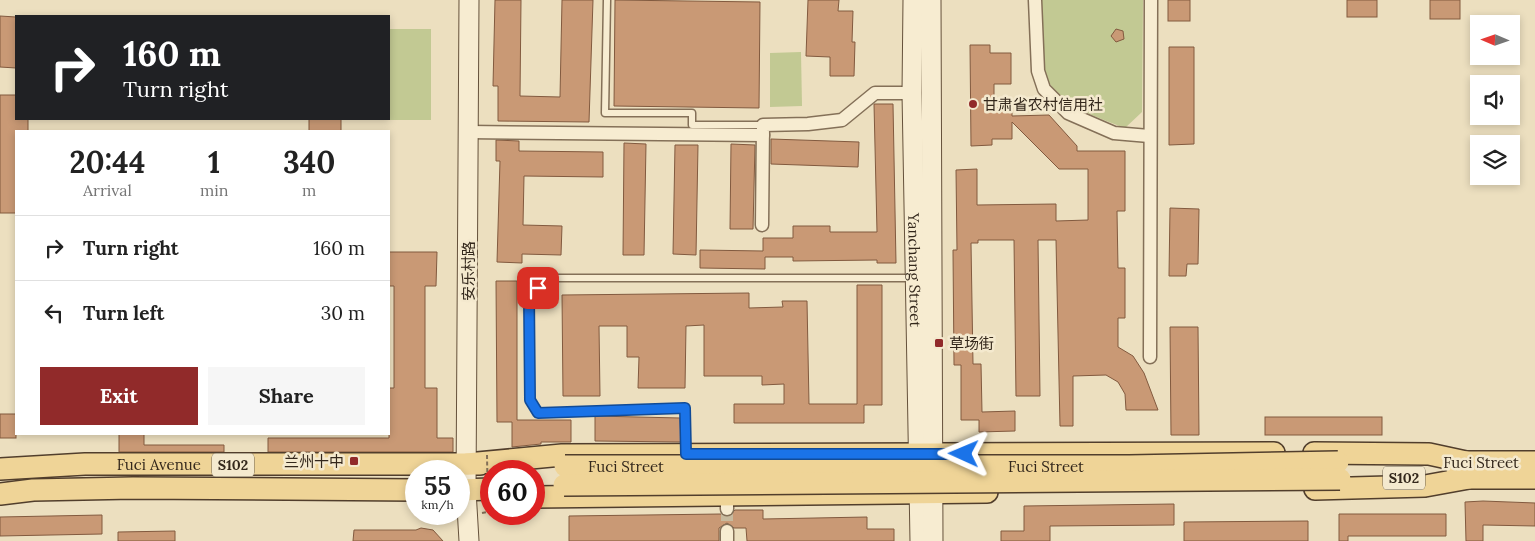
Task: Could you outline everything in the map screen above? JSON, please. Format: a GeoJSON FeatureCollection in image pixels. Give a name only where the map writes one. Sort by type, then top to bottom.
{"type":"FeatureCollection","features":[{"type":"Feature","properties":{"kind":"main road","name":"安乐村路"},"geometry":{"type":"LineString","coordinates":[[467,460],[469,0]]}},
{"type":"Feature","properties":{"kind":"main road","name":"Yanchang Street"},"geometry":{"type":"LineString","coordinates":[[912,0],[915,278],[926,454]]}},
{"type":"Feature","properties":{"kind":"main road","name":"Yanchang Street"},"geometry":{"type":"LineString","coordinates":[[920,541],[926,494],[931,0]]}},
{"type":"Feature","properties":{"kind":"main road"},"geometry":{"type":"LineString","coordinates":[[470,464],[562,455],[1354,453],[1429,454],[1467,470]]}},
{"type":"Feature","properties":{"kind":"main road","name":"Fuci Street"},"geometry":{"type":"LineString","coordinates":[[470,464],[565,476],[1467,470],[1535,462]]}},
{"type":"Feature","properties":{"kind":"main road","name":"Fuci Avenue"},"geometry":{"type":"LineString","coordinates":[[0,468],[85,464],[405,464]]}},
{"type":"Feature","properties":{"kind":"main road"},"geometry":{"type":"LineString","coordinates":[[545,497],[727,502],[926,494],[1349,489],[1425,486],[1467,470]]}},
{"type":"Feature","properties":{"kind":"main road","name":"Fuci Street"},"geometry":{"type":"LineString","coordinates":[[1467,470],[1535,478]]}},
{"type":"Feature","properties":{"kind":"main road","name":"Fuci Street"},"geometry":{"type":"LineString","coordinates":[[545,483],[565,476]]}},
{"type":"Feature","properties":{"kind":"main road","name":"Fuci Avenue"},"geometry":{"type":"LineString","coordinates":[[0,494],[33,490],[133,488],[405,490]]}},
{"type":"Feature","properties":{"kind":"main road","name":"Yanchang Street"},"geometry":{"type":"LineString","coordinates":[[926,494],[933,541]]}},
{"type":"Feature","properties":{"kind":"main road","name":"安乐村路"},"geometry":{"type":"LineString","coordinates":[[467,525],[469,541]]}},
{"type":"Feature","properties":{"kind":"street"},"geometry":{"type":"LineString","coordinates":[[1035,0],[1038,71],[1044,89],[1068,113],[1114,133],[1149,136]]}},
{"type":"Feature","properties":{"kind":"street"},"geometry":{"type":"LineString","coordinates":[[1150,357],[1149,136],[1151,0]]}},
{"type":"Feature","properties":{"kind":"street"},"geometry":{"type":"LineString","coordinates":[[468,132],[762,130],[842,120],[875,93],[912,93]]}},
{"type":"Feature","properties":{"kind":"street"},"geometry":{"type":"LineString","coordinates":[[762,130],[762,225]]}},
{"type":"Feature","properties":{"kind":"lane"},"geometry":{"type":"LineString","coordinates":[[607,0],[605,113],[692,113],[692,124],[762,130]]}},
{"type":"Feature","properties":{"kind":"lane"},"geometry":{"type":"LineString","coordinates":[[686,454],[685,408],[538,413],[530,400],[529,297],[547,278],[915,278]]}},
{"type":"Feature","properties":{"kind":"path"},"geometry":{"type":"LineString","coordinates":[[486,455],[486,460]]}},
{"type":"Feature","properties":{"kind":"green space"},"geometry":{"type":"Polygon","coordinates":[[[1042,0],[1143,0],[1142,112],[1125,128],[1073,105],[1052,87],[1045,76],[1041,62],[1042,0]]]}},
{"type":"Feature","properties":{"kind":"green space"},"geometry":{"type":"Polygon","coordinates":[[[390,29],[431,29],[431,120],[390,120],[390,29]]]}},
{"type":"Feature","properties":{"kind":"green space"},"geometry":{"type":"Polygon","coordinates":[[[801,52],[802,106],[770,107],[770,53],[801,52]]]}},
{"type":"Feature","properties":{"kind":"building"},"geometry":{"type":"Polygon","coordinates":[[[495,0],[521,0],[520,96],[560,97],[562,0],[593,0],[589,122],[498,121],[498,86],[493,86],[495,0]]]}},
{"type":"Feature","properties":{"kind":"building"},"geometry":{"type":"Polygon","coordinates":[[[615,0],[760,2],[759,108],[614,106],[615,0]]]}},
{"type":"Feature","properties":{"kind":"building"},"geometry":{"type":"Polygon","coordinates":[[[808,0],[839,0],[838,11],[853,11],[852,42],[855,42],[854,76],[830,76],[830,57],[806,56],[808,0]]]}},
{"type":"Feature","properties":{"kind":"building"},"geometry":{"type":"Polygon","coordinates":[[[1168,0],[1190,0],[1190,21],[1168,21],[1168,0]]]}},
{"type":"Feature","properties":{"kind":"building"},"geometry":{"type":"Polygon","coordinates":[[[1347,0],[1377,0],[1377,17],[1347,17],[1347,0]]]}},
{"type":"Feature","properties":{"kind":"building"},"geometry":{"type":"Polygon","coordinates":[[[1430,0],[1460,0],[1460,19],[1430,19],[1430,0]]]}},
{"type":"Feature","properties":{"kind":"building"},"geometry":{"type":"Polygon","coordinates":[[[0,16],[15,17],[15,68],[0,67],[0,16]]]}},
{"type":"Feature","properties":{"kind":"building"},"geometry":{"type":"Polygon","coordinates":[[[1116,29],[1123,31],[1124,39],[1116,42],[1111,36],[1116,29]]]}},
{"type":"Feature","properties":{"kind":"building"},"geometry":{"type":"Polygon","coordinates":[[[970,45],[990,45],[990,53],[1011,53],[1011,84],[994,84],[994,108],[1012,107],[1012,116],[1049,115],[1077,146],[1077,151],[1125,151],[1125,211],[1117,211],[1118,268],[1125,268],[1125,318],[1118,318],[1118,347],[1133,356],[1144,373],[1158,410],[1126,410],[1125,394],[1118,382],[1106,375],[1073,376],[1073,426],[1060,426],[1056,240],[1038,240],[1040,396],[1016,396],[1014,240],[978,240],[978,243],[971,243],[973,364],[981,364],[982,412],[1015,411],[1015,431],[979,432],[979,420],[961,420],[961,365],[954,365],[953,250],[957,250],[956,170],[977,169],[977,205],[1056,204],[1056,221],[1088,220],[1088,169],[1059,169],[1012,122],[1012,139],[992,139],[992,145],[971,146],[970,45]]]}},
{"type":"Feature","properties":{"kind":"building"},"geometry":{"type":"Polygon","coordinates":[[[1169,47],[1194,47],[1194,144],[1169,145],[1169,47]]]}},
{"type":"Feature","properties":{"kind":"building"},"geometry":{"type":"Polygon","coordinates":[[[0,95],[15,95],[15,120],[28,120],[28,130],[15,130],[15,213],[0,213],[0,95]]]}},
{"type":"Feature","properties":{"kind":"building"},"geometry":{"type":"Polygon","coordinates":[[[874,104],[893,104],[896,263],[877,263],[877,260],[793,261],[793,257],[765,257],[765,269],[700,268],[700,250],[763,251],[763,238],[793,238],[793,226],[830,226],[830,232],[877,232],[874,104]]]}},
{"type":"Feature","properties":{"kind":"building"},"geometry":{"type":"Polygon","coordinates":[[[309,120],[341,120],[341,130],[309,130],[309,120]]]}},
{"type":"Feature","properties":{"kind":"building"},"geometry":{"type":"Polygon","coordinates":[[[771,139],[859,142],[858,167],[771,164],[771,139]]]}},
{"type":"Feature","properties":{"kind":"building"},"geometry":{"type":"Polygon","coordinates":[[[496,140],[519,141],[519,151],[603,152],[603,177],[524,176],[523,225],[562,226],[561,255],[522,254],[522,263],[497,262],[500,161],[496,161],[496,140]]]}},
{"type":"Feature","properties":{"kind":"building"},"geometry":{"type":"Polygon","coordinates":[[[624,143],[646,144],[644,255],[623,255],[624,143]]]}},
{"type":"Feature","properties":{"kind":"building"},"geometry":{"type":"Polygon","coordinates":[[[731,144],[755,145],[753,229],[730,229],[731,144]]]}},
{"type":"Feature","properties":{"kind":"building"},"geometry":{"type":"Polygon","coordinates":[[[675,145],[698,145],[696,255],[673,254],[675,145]]]}},
{"type":"Feature","properties":{"kind":"building"},"geometry":{"type":"Polygon","coordinates":[[[1170,208],[1199,209],[1198,264],[1187,264],[1186,276],[1169,276],[1170,208]]]}},
{"type":"Feature","properties":{"kind":"building"},"geometry":{"type":"Polygon","coordinates":[[[390,252],[437,252],[436,286],[425,286],[425,388],[437,388],[437,438],[453,438],[453,452],[268,452],[268,438],[389,438],[390,388],[394,388],[394,286],[390,286],[390,252]]]}},
{"type":"Feature","properties":{"kind":"building"},"geometry":{"type":"Polygon","coordinates":[[[496,281],[517,281],[517,420],[571,420],[571,442],[541,442],[541,444],[512,447],[512,422],[497,422],[496,281]]]}},
{"type":"Feature","properties":{"kind":"building"},"geometry":{"type":"Polygon","coordinates":[[[857,285],[882,285],[882,405],[864,405],[864,423],[734,423],[734,404],[784,404],[784,384],[762,385],[762,376],[704,376],[704,325],[686,326],[685,388],[638,388],[639,357],[627,357],[627,326],[599,326],[600,396],[563,396],[562,295],[749,293],[749,308],[783,307],[782,301],[807,301],[809,404],[857,404],[857,285]]]}},
{"type":"Feature","properties":{"kind":"building"},"geometry":{"type":"Polygon","coordinates":[[[1170,327],[1198,327],[1199,435],[1171,435],[1170,327]]]}},
{"type":"Feature","properties":{"kind":"building"},"geometry":{"type":"Polygon","coordinates":[[[0,414],[15,414],[16,438],[0,438],[0,414]]]}},
{"type":"Feature","properties":{"kind":"building"},"geometry":{"type":"Polygon","coordinates":[[[595,416],[680,418],[681,442],[595,441],[595,416]]]}},
{"type":"Feature","properties":{"kind":"building"},"geometry":{"type":"Polygon","coordinates":[[[1265,417],[1382,417],[1382,435],[1265,435],[1265,417]]]}},
{"type":"Feature","properties":{"kind":"building"},"geometry":{"type":"Polygon","coordinates":[[[119,435],[144,435],[144,445],[224,445],[224,452],[119,452],[119,435]]]}},
{"type":"Feature","properties":{"kind":"building"},"geometry":{"type":"Polygon","coordinates":[[[1465,502],[1535,503],[1535,526],[1483,525],[1483,541],[1466,541],[1465,502]]]}},
{"type":"Feature","properties":{"kind":"building"},"geometry":{"type":"Polygon","coordinates":[[[1174,504],[1174,525],[1050,526],[1050,541],[1001,541],[1001,531],[1024,531],[1024,506],[1174,504]]]}},
{"type":"Feature","properties":{"kind":"building"},"geometry":{"type":"Polygon","coordinates":[[[735,510],[763,510],[763,519],[867,517],[867,529],[894,529],[894,541],[747,541],[746,528],[734,528],[727,523],[719,528],[719,541],[569,541],[569,516],[721,514],[727,517],[735,510]]]}},
{"type":"Feature","properties":{"kind":"building"},"geometry":{"type":"Polygon","coordinates":[[[1339,514],[1446,514],[1446,536],[1348,536],[1348,541],[1339,541],[1339,514]]]}},
{"type":"Feature","properties":{"kind":"building"},"geometry":{"type":"Polygon","coordinates":[[[102,515],[102,534],[0,536],[0,517],[102,515]]]}},
{"type":"Feature","properties":{"kind":"building"},"geometry":{"type":"Polygon","coordinates":[[[1308,521],[1308,541],[1184,541],[1184,522],[1308,521]]]}},
{"type":"Feature","properties":{"kind":"building"},"geometry":{"type":"Polygon","coordinates":[[[421,528],[433,530],[443,541],[353,541],[354,530],[416,530],[421,528]]]}},
{"type":"Feature","properties":{"kind":"building"},"geometry":{"type":"Polygon","coordinates":[[[175,531],[175,541],[118,541],[118,532],[175,531]]]}},
{"type":"Feature","properties":{"kind":"tunnel"},"geometry":{"type":"LineString","coordinates":[[727,509],[727,531]]}},
{"type":"Feature","properties":{"kind":"place","name":"甘肃省农村信用社"},"geometry":{"type":"Point","coordinates":[973,104]}},
{"type":"Feature","properties":{"kind":"place","name":"草场街"},"geometry":{"type":"Point","coordinates":[939,343]}},
{"type":"Feature","properties":{"kind":"place","name":"兰州十中"},"geometry":{"type":"Point","coordinates":[354,461]}},
{"type":"Feature","properties":{"kind":"route"},"geometry":{"type":"LineString","coordinates":[[538,288],[529,297],[530,400],[538,413],[685,408],[686,454],[964,454]]}}]}
